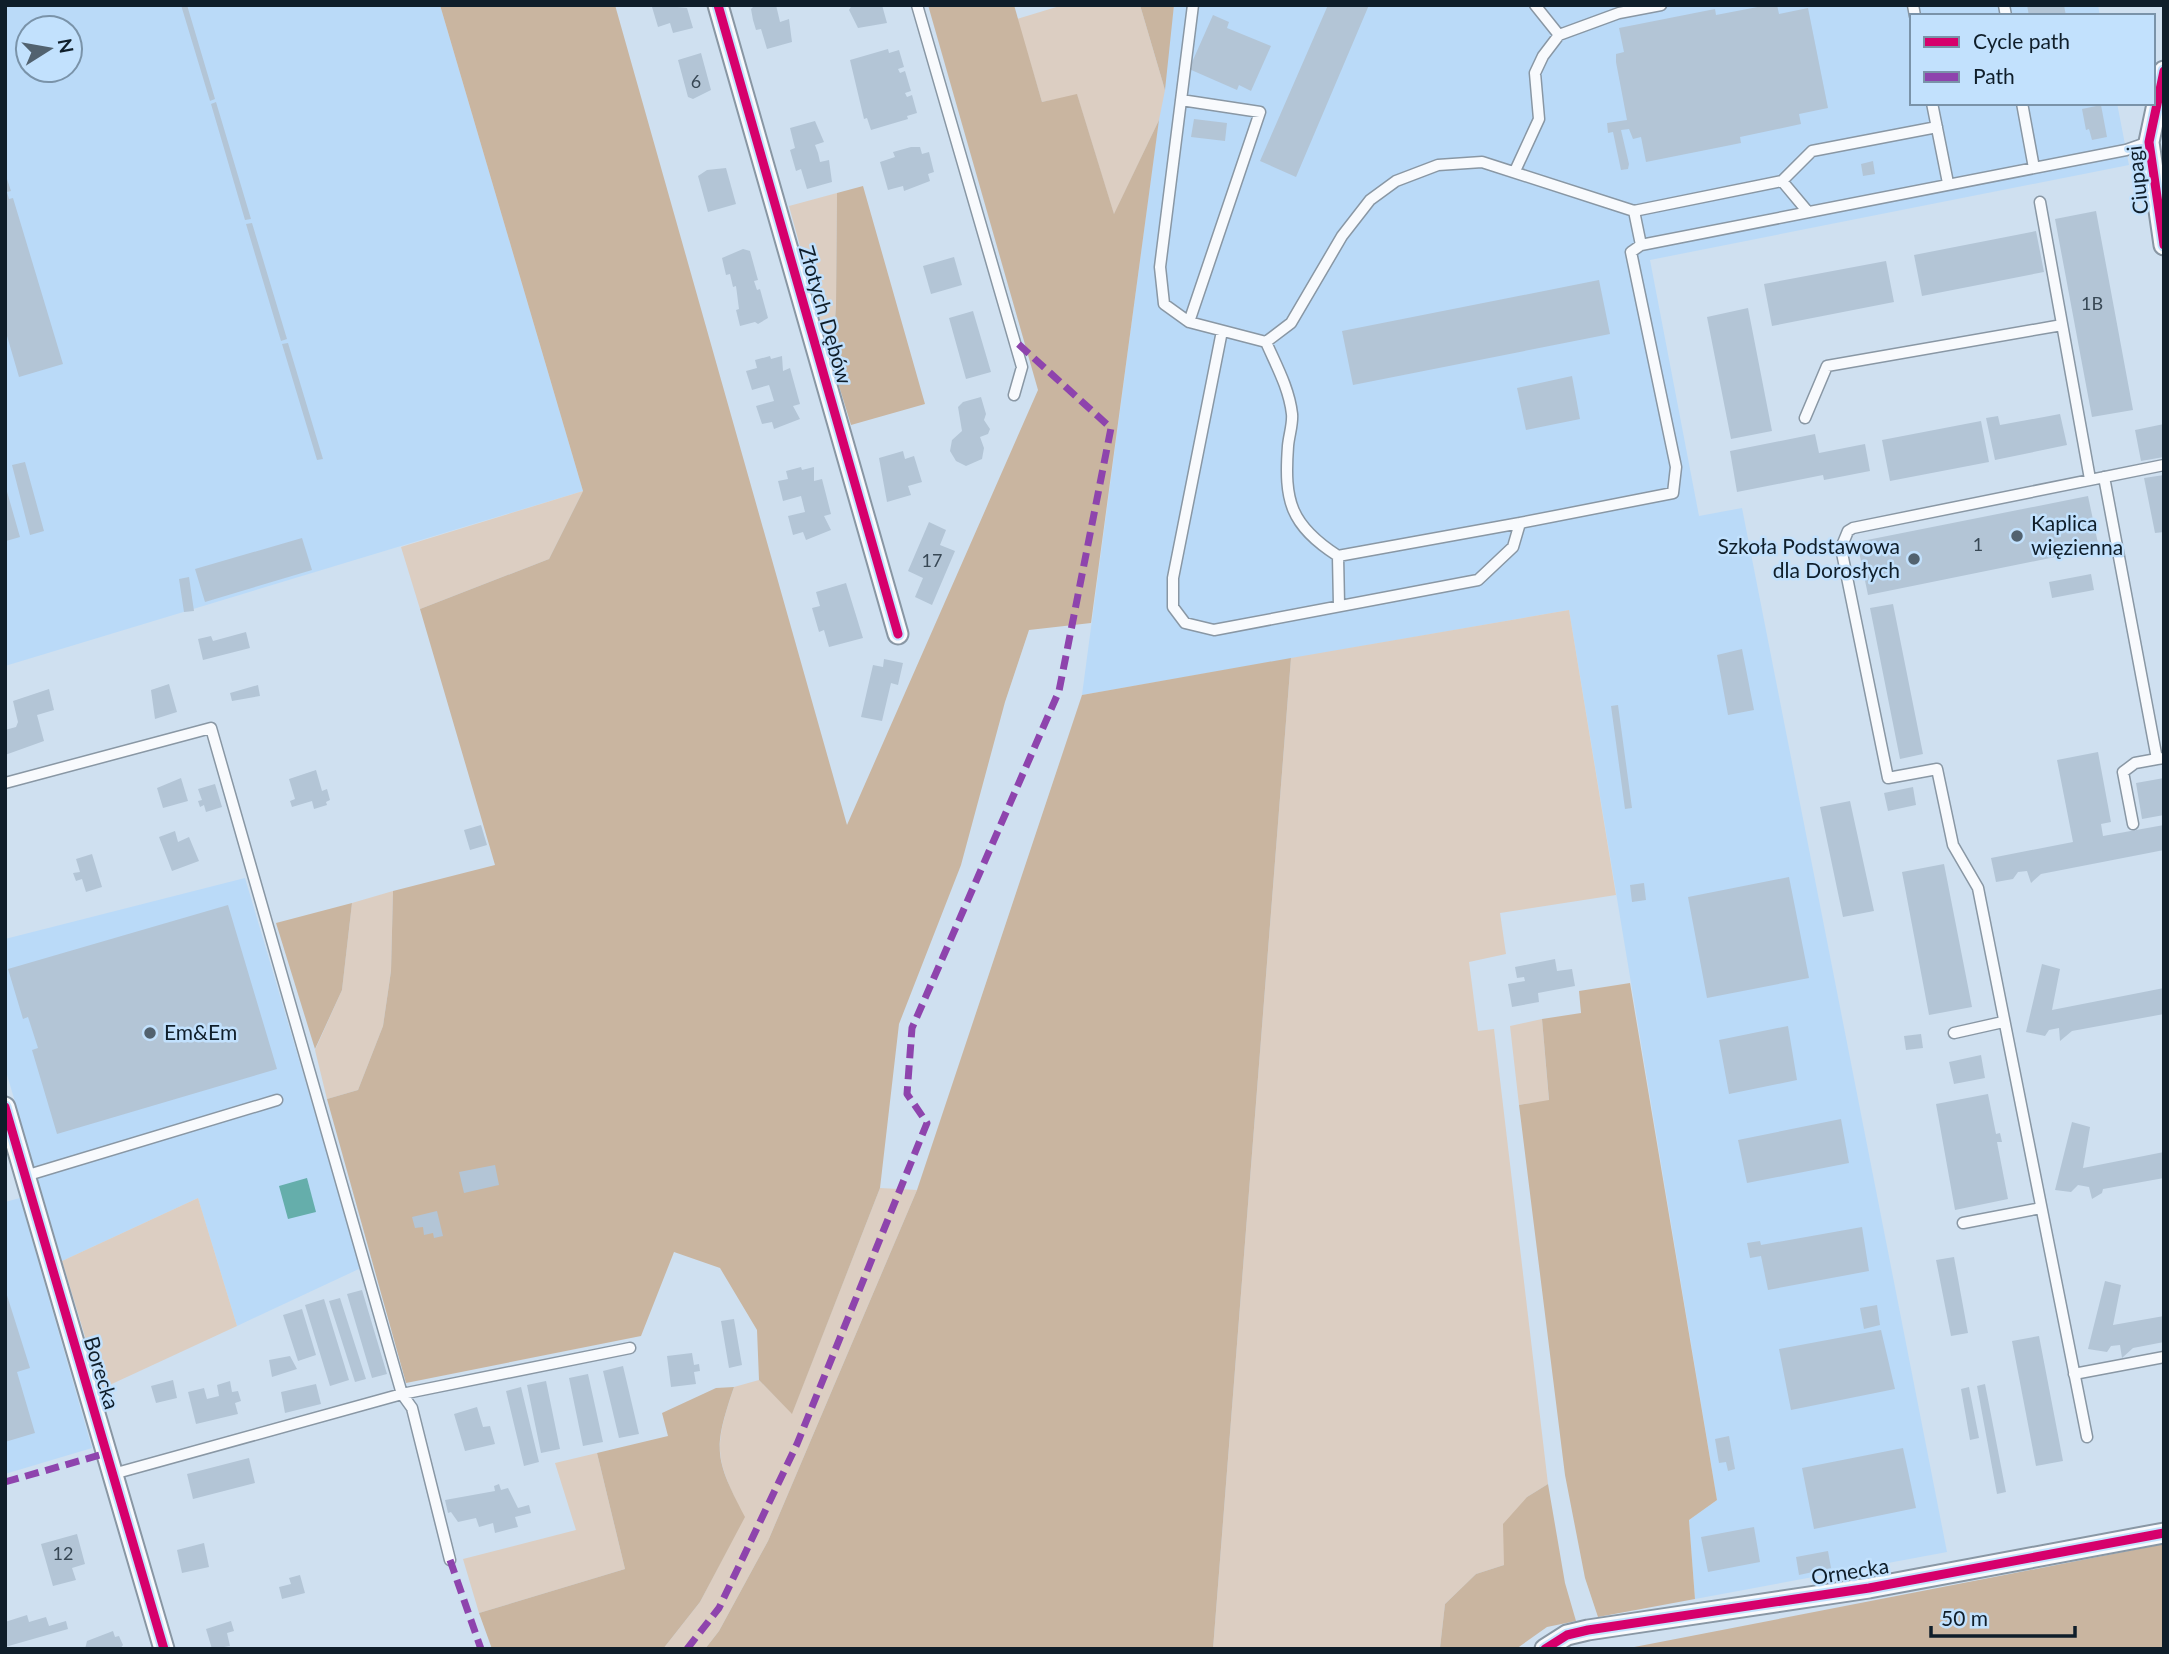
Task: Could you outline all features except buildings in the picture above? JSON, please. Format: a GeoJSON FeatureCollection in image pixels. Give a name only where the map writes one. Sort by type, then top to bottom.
{"type":"FeatureCollection","features":[{"type":"Feature","properties":{"kind":"street","name":"Złotych Dębów"},"geometry":{"type":"LineString","coordinates":[[718,5],[898,634]]}},
{"type":"Feature","properties":{"kind":"street","name":"Ciupagi"},"geometry":{"type":"LineString","coordinates":[[2164,71],[2149,142],[2164,245]]}},
{"type":"Feature","properties":{"kind":"street","name":"Borecka"},"geometry":{"type":"LineString","coordinates":[[5,1107],[164,1649]]}},
{"type":"Feature","properties":{"kind":"street","name":"Ornecka"},"geometry":{"type":"LineString","coordinates":[[1545,1649],[1567,1635],[1588,1630],[1870,1588],[2164,1533]]}},
{"type":"Feature","properties":{"kind":"lane"},"geometry":{"type":"LineString","coordinates":[[918,5],[1022,367],[1014,395]]}},
{"type":"Feature","properties":{"kind":"lane"},"geometry":{"type":"LineString","coordinates":[[1193,5],[1161,278],[1164,304],[1189,322],[1266,342]]}},
{"type":"Feature","properties":{"kind":"lane"},"geometry":{"type":"LineString","coordinates":[[1535,5],[1559,35]]}},
{"type":"Feature","properties":{"kind":"lane"},"geometry":{"type":"LineString","coordinates":[[1515,171],[1539,119],[1535,73],[1543,56],[1559,35],[1619,13],[1661,5]]}},
{"type":"Feature","properties":{"kind":"lane"},"geometry":{"type":"LineString","coordinates":[[1181,100],[1260,112],[1189,322]]}},
{"type":"Feature","properties":{"kind":"lane"},"geometry":{"type":"LineString","coordinates":[[1932,105],[1948,183]]}},
{"type":"Feature","properties":{"kind":"lane"},"geometry":{"type":"LineString","coordinates":[[2022,105],[2035,168]]}},
{"type":"Feature","properties":{"kind":"lane"},"geometry":{"type":"LineString","coordinates":[[1266,342],[1291,323],[1342,236],[1370,200],[1396,181],[1438,165],[1482,162],[1634,211],[1782,181],[1812,151],[1937,127]]}},
{"type":"Feature","properties":{"kind":"lane"},"geometry":{"type":"LineString","coordinates":[[1266,342],[1287,390],[1292,416],[1286,473],[1286,489],[1291,507],[1314,541],[1338,556],[1673,493],[1676,467],[1631,252],[1642,245],[2126,150],[2149,142]]}},
{"type":"Feature","properties":{"kind":"lane"},"geometry":{"type":"LineString","coordinates":[[1782,181],[1808,212]]}},
{"type":"Feature","properties":{"kind":"lane"},"geometry":{"type":"LineString","coordinates":[[2040,202],[2090,479]]}},
{"type":"Feature","properties":{"kind":"lane"},"geometry":{"type":"LineString","coordinates":[[1634,211],[1642,245]]}},
{"type":"Feature","properties":{"kind":"lane"},"geometry":{"type":"LineString","coordinates":[[1805,418],[1827,366],[2062,325]]}},
{"type":"Feature","properties":{"kind":"lane"},"geometry":{"type":"LineString","coordinates":[[1222,331],[1172,578],[1173,607],[1185,623],[1214,629],[1478,580],[1513,547],[1520,523]]}},
{"type":"Feature","properties":{"kind":"lane"},"geometry":{"type":"LineString","coordinates":[[2087,1437],[1978,888],[1953,845],[1937,769],[1888,778],[1841,548],[1848,531],[1853,528],[2164,465]]}},
{"type":"Feature","properties":{"kind":"lane"},"geometry":{"type":"LineString","coordinates":[[2104,477],[2160,759],[2135,763],[2123,772],[2133,824]]}},
{"type":"Feature","properties":{"kind":"lane"},"geometry":{"type":"LineString","coordinates":[[1338,556],[1339,605]]}},
{"type":"Feature","properties":{"kind":"lane"},"geometry":{"type":"LineString","coordinates":[[5,783],[211,728],[402,1394],[412,1408],[450,1560]]}},
{"type":"Feature","properties":{"kind":"lane"},"geometry":{"type":"LineString","coordinates":[[1954,1033],[2003,1022]]}},
{"type":"Feature","properties":{"kind":"lane"},"geometry":{"type":"LineString","coordinates":[[25,1176],[277,1100]]}},
{"type":"Feature","properties":{"kind":"lane"},"geometry":{"type":"LineString","coordinates":[[1963,1223],[2041,1208]]}},
{"type":"Feature","properties":{"kind":"lane"},"geometry":{"type":"LineString","coordinates":[[113,1474],[402,1394],[630,1348]]}},
{"type":"Feature","properties":{"kind":"lane"},"geometry":{"type":"LineString","coordinates":[[2074,1374],[2164,1357]]}},
{"type":"Feature","properties":{"kind":"shaded area"},"geometry":{"type":"Polygon","coordinates":[[[5,5],[440,5],[583,491],[5,666],[5,5]]]}},
{"type":"Feature","properties":{"kind":"shaded area"},"geometry":{"type":"Polygon","coordinates":[[[440,5],[615,5],[847,825],[1038,390],[928,5],[1014,5],[1042,102],[1077,94],[1114,214],[1159,120],[1091,623],[1029,630],[1005,702],[961,865],[899,1024],[880,1188],[792,1414],[759,1380],[757,1330],[720,1268],[674,1252],[641,1336],[406,1383],[327,1099],[358,1090],[383,1026],[391,971],[393,891],[495,865],[420,609],[549,559],[583,491],[440,5]]]}},
{"type":"Feature","properties":{"kind":"shaded area"},"geometry":{"type":"Polygon","coordinates":[[[1063,5],[1140,5],[1165,90],[1159,120],[1114,215],[1077,95],[1042,102],[1017,19],[1063,5]]]}},
{"type":"Feature","properties":{"kind":"shaded area"},"geometry":{"type":"Polygon","coordinates":[[[1140,5],[1174,5],[1165,90],[1140,5]]]}},
{"type":"Feature","properties":{"kind":"shaded area"},"geometry":{"type":"Polygon","coordinates":[[[1174,5],[2098,5],[2100,14],[1910,14],[1910,105],[2117,105],[2129,165],[1650,260],[1699,516],[1742,508],[1947,1552],[1695,1599],[1689,1520],[1717,1500],[1569,610],[1082,695],[1174,5]]]}},
{"type":"Feature","properties":{"kind":"shaded area"},"geometry":{"type":"Polygon","coordinates":[[[863,186],[925,404],[851,425],[832,363],[836,306],[837,193],[863,186]]]}},
{"type":"Feature","properties":{"kind":"shaded area"},"geometry":{"type":"Polygon","coordinates":[[[837,193],[836,306],[832,363],[789,206],[837,193]]]}},
{"type":"Feature","properties":{"kind":"shaded area"},"geometry":{"type":"Polygon","coordinates":[[[583,491],[549,559],[420,609],[401,547],[583,491]]]}},
{"type":"Feature","properties":{"kind":"shaded area"},"geometry":{"type":"Polygon","coordinates":[[[1569,610],[1616,895],[1500,913],[1506,954],[1469,962],[1478,1031],[1494,1029],[1548,1484],[1527,1497],[1504,1565],[1476,1574],[1445,1604],[1440,1648],[1213,1649],[1291,658],[1569,610]]]}},
{"type":"Feature","properties":{"kind":"shaded area"},"geometry":{"type":"Polygon","coordinates":[[[1291,658],[1213,1649],[705,1649],[719,1631],[768,1541],[917,1190],[1082,695],[1291,658]]]}},
{"type":"Feature","properties":{"kind":"shaded area"},"geometry":{"type":"Polygon","coordinates":[[[245,878],[361,1268],[237,1326],[198,1198],[62,1261],[5,1068],[5,939],[245,878]]]}},
{"type":"Feature","properties":{"kind":"shaded area"},"geometry":{"type":"Polygon","coordinates":[[[393,891],[391,971],[383,1026],[358,1090],[327,1099],[315,1050],[342,990],[352,903],[393,891]]]}},
{"type":"Feature","properties":{"kind":"shaded area"},"geometry":{"type":"Polygon","coordinates":[[[352,903],[342,990],[315,1049],[276,923],[352,903]]]}},
{"type":"Feature","properties":{"kind":"shaded area"},"geometry":{"type":"Polygon","coordinates":[[[1630,983],[1717,1500],[1689,1520],[1695,1599],[1598,1617],[1585,1578],[1565,1475],[1519,1105],[1549,1100],[1542,1019],[1581,1013],[1579,991],[1630,983]]]}},
{"type":"Feature","properties":{"kind":"shaded area"},"geometry":{"type":"Polygon","coordinates":[[[1542,1019],[1549,1101],[1519,1105],[1510,1026],[1542,1019]]]}},
{"type":"Feature","properties":{"kind":"shaded area"},"geometry":{"type":"Polygon","coordinates":[[[307,1178],[316,1212],[288,1219],[279,1186],[307,1178]]]}},
{"type":"Feature","properties":{"kind":"shaded area"},"geometry":{"type":"Polygon","coordinates":[[[880,1188],[917,1190],[768,1541],[719,1631],[705,1649],[663,1649],[700,1602],[744,1517],[727,1481],[720,1453],[723,1425],[734,1387],[759,1380],[792,1413],[880,1188]]]}},
{"type":"Feature","properties":{"kind":"shaded area"},"geometry":{"type":"Polygon","coordinates":[[[20,1198],[92,1448],[5,1474],[5,1202],[20,1198]]]}},
{"type":"Feature","properties":{"kind":"shaded area"},"geometry":{"type":"Polygon","coordinates":[[[198,1198],[237,1326],[101,1389],[62,1261],[198,1198]]]}},
{"type":"Feature","properties":{"kind":"shaded area"},"geometry":{"type":"Polygon","coordinates":[[[734,1387],[722,1425],[720,1453],[727,1481],[745,1517],[700,1602],[663,1649],[492,1649],[479,1613],[625,1569],[597,1453],[668,1436],[662,1413],[716,1388],[734,1387]]]}},
{"type":"Feature","properties":{"kind":"shaded area"},"geometry":{"type":"Polygon","coordinates":[[[597,1453],[625,1569],[479,1613],[463,1559],[576,1530],[555,1463],[597,1453]]]}},
{"type":"Feature","properties":{"kind":"shaded area"},"geometry":{"type":"Polygon","coordinates":[[[1548,1484],[1565,1583],[1576,1621],[1547,1627],[1516,1649],[1436,1649],[1440,1648],[1445,1604],[1476,1574],[1504,1565],[1503,1524],[1527,1497],[1548,1484]]]}},
{"type":"Feature","properties":{"kind":"shaded area"},"geometry":{"type":"Polygon","coordinates":[[[2164,1544],[2164,1649],[1624,1649],[2164,1544]]]}},
{"type":"Feature","properties":{"kind":"marked path"},"geometry":{"type":"LineString","coordinates":[[687,1649],[719,1608],[797,1444],[927,1123],[907,1094],[912,1028],[1059,691],[1111,428],[1015,341]]}},
{"type":"Feature","properties":{"kind":"marked path"},"geometry":{"type":"LineString","coordinates":[[5,1482],[107,1453]]}},
{"type":"Feature","properties":{"kind":"marked path"},"geometry":{"type":"LineString","coordinates":[[450,1560],[481,1649]]}},
{"type":"Feature","properties":{"kind":"cycle path"},"geometry":{"type":"LineString","coordinates":[[718,5],[898,634]]}},
{"type":"Feature","properties":{"kind":"cycle path"},"geometry":{"type":"LineString","coordinates":[[2164,71],[2149,142],[2164,245]]}},
{"type":"Feature","properties":{"kind":"cycle path"},"geometry":{"type":"LineString","coordinates":[[5,1107],[164,1649]]}},
{"type":"Feature","properties":{"kind":"cycle path"},"geometry":{"type":"LineString","coordinates":[[1545,1649],[1567,1635],[1588,1630],[1869,1588],[2164,1533]]}},
{"type":"Feature","properties":{"kind":"place","name":"Kaplica więzienna"},"geometry":{"type":"Point","coordinates":[2017,536]}},
{"type":"Feature","properties":{"kind":"place","name":"Szkoła Podstawowa dla Dorosłych"},"geometry":{"type":"Point","coordinates":[1914,559]}},
{"type":"Feature","properties":{"kind":"place","name":"Em&Em"},"geometry":{"type":"Point","coordinates":[150,1033]}}]}
